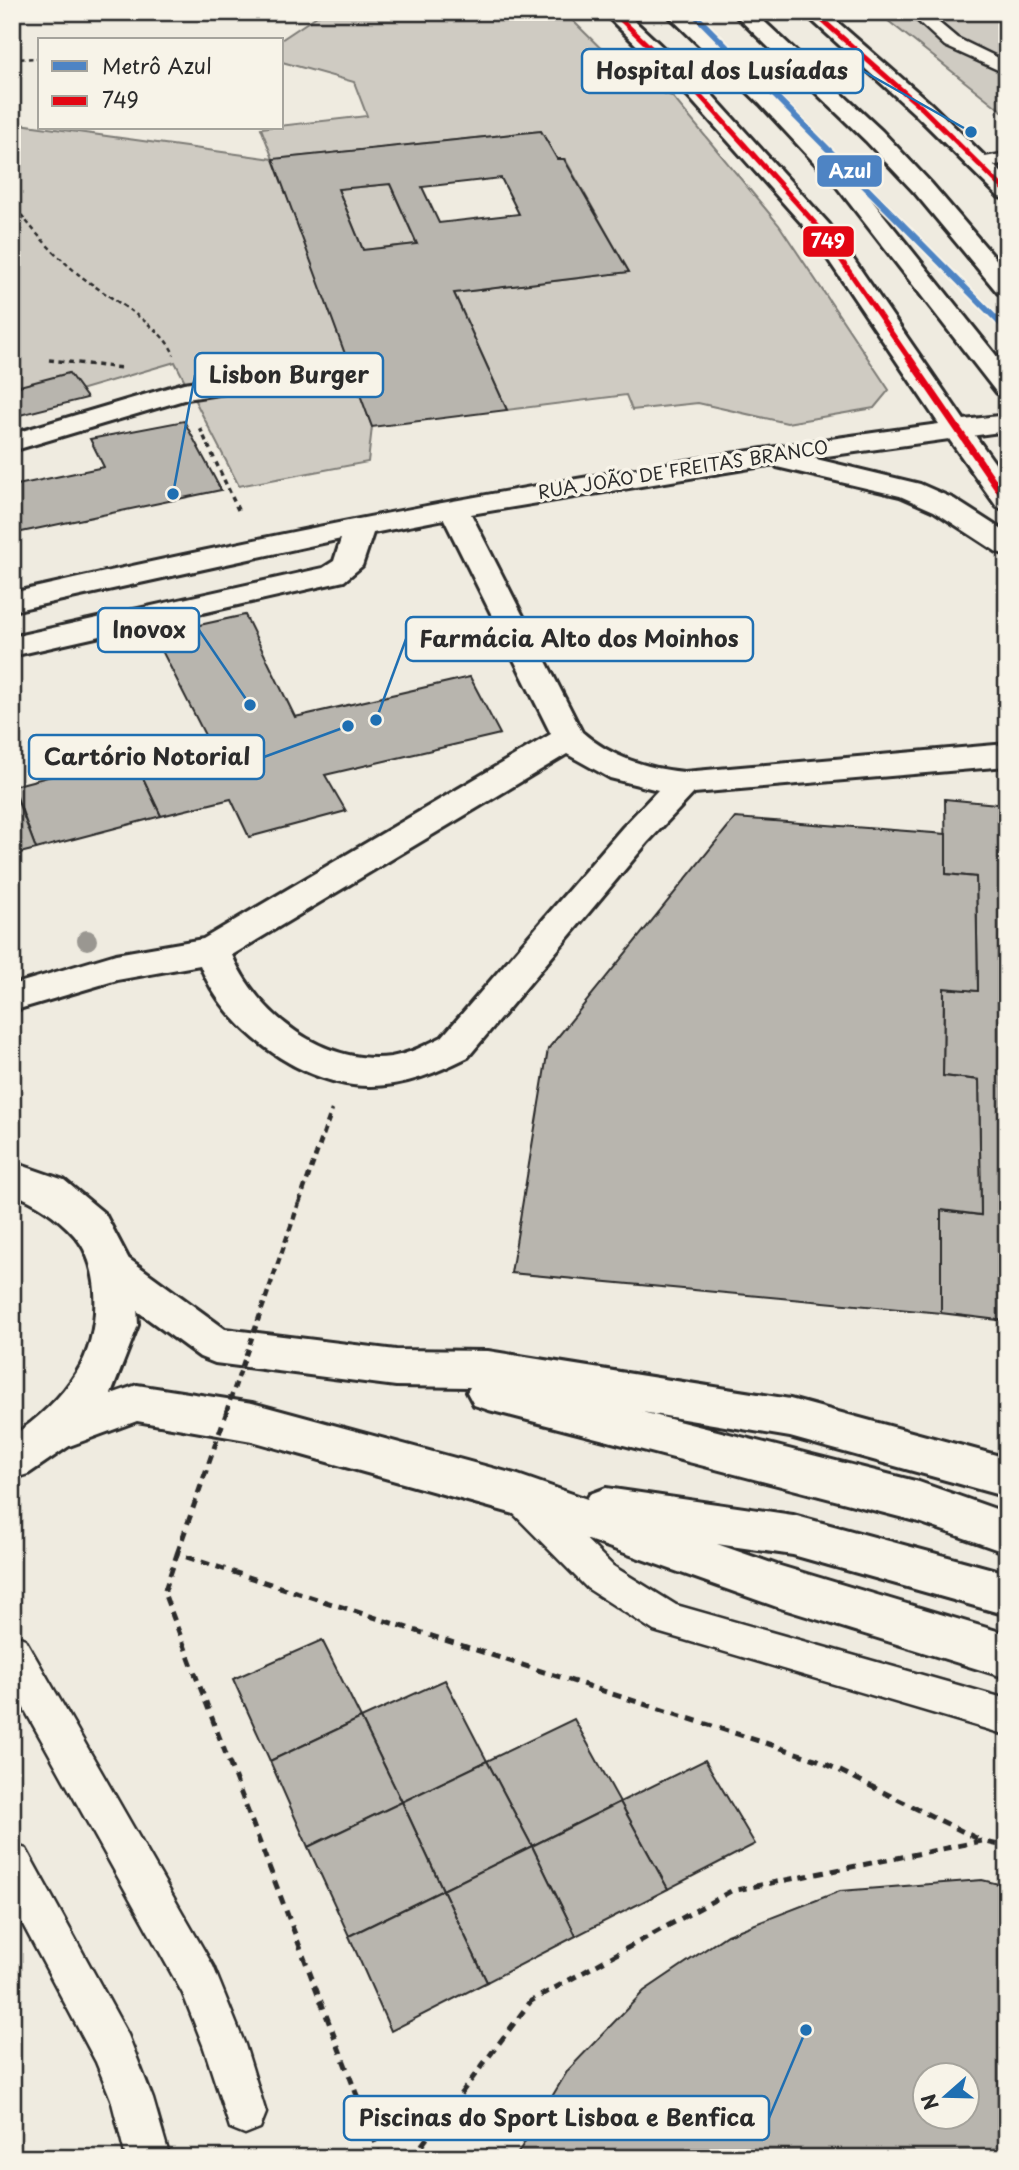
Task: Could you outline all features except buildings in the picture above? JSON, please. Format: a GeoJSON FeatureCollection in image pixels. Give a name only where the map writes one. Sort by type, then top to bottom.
{"type":"FeatureCollection","features":[{"type":"Feature","properties":{"kind":"street"},"geometry":{"type":"LineString","coordinates":[[613,12],[696,91],[820,229],[1007,501]]}},
{"type":"Feature","properties":{"kind":"street"},"geometry":{"type":"LineString","coordinates":[[675,12],[768,99],[845,182],[1007,387]]}},
{"type":"Feature","properties":{"kind":"street"},"geometry":{"type":"LineString","coordinates":[[742,12],[826,88],[923,188],[1007,288]]}},
{"type":"Feature","properties":{"kind":"street"},"geometry":{"type":"LineString","coordinates":[[813,12],[980,163],[1007,191]]}},
{"type":"Feature","properties":{"kind":"street"},"geometry":{"type":"LineString","coordinates":[[12,443],[178,382],[344,367]]}},
{"type":"Feature","properties":{"kind":"street","name":"RUA JOÃO DE FREITAS BRANCO"},"geometry":{"type":"LineString","coordinates":[[12,602],[453,508],[765,456],[1007,423]]}},
{"type":"Feature","properties":{"kind":"street"},"geometry":{"type":"LineString","coordinates":[[765,456],[910,490],[944,505],[1007,546]]}},
{"type":"Feature","properties":{"kind":"street"},"geometry":{"type":"LineString","coordinates":[[453,508],[569,738],[582,751],[612,766],[646,778],[684,783],[1007,755]]}},
{"type":"Feature","properties":{"kind":"street"},"geometry":{"type":"LineString","coordinates":[[12,647],[333,575],[347,566],[360,526]]}},
{"type":"Feature","properties":{"kind":"street"},"geometry":{"type":"LineString","coordinates":[[12,998],[116,967],[212,950],[569,738]]}},
{"type":"Feature","properties":{"kind":"street"},"geometry":{"type":"LineString","coordinates":[[212,950],[229,988],[254,1019],[306,1055],[350,1071],[388,1072],[426,1062],[455,1047],[627,844],[684,783]]}},
{"type":"Feature","properties":{"kind":"street"},"geometry":{"type":"LineString","coordinates":[[12,1177],[50,1191],[91,1225],[114,1271],[117,1325],[96,1381],[53,1433]]}},
{"type":"Feature","properties":{"kind":"street"},"geometry":{"type":"LineString","coordinates":[[114,1271],[215,1345],[396,1368],[488,1369],[790,1418],[1007,1478]]}},
{"type":"Feature","properties":{"kind":"street"},"geometry":{"type":"LineString","coordinates":[[396,1368],[919,1503],[1007,1533]]}},
{"type":"Feature","properties":{"kind":"street"},"geometry":{"type":"LineString","coordinates":[[12,1460],[53,1433],[137,1403],[252,1422],[518,1495],[777,1586],[1007,1656]]}},
{"type":"Feature","properties":{"kind":"street"},"geometry":{"type":"LineString","coordinates":[[518,1495],[793,1535],[1007,1594]]}},
{"type":"Feature","properties":{"kind":"lane"},"geometry":{"type":"LineString","coordinates":[[916,12],[951,42],[1007,69]]}},
{"type":"Feature","properties":{"kind":"lane"},"geometry":{"type":"LineString","coordinates":[[980,163],[1007,158]]}},
{"type":"Feature","properties":{"kind":"lane"},"geometry":{"type":"LineString","coordinates":[[518,1495],[600,1577],[667,1619],[1007,1717]]}},
{"type":"Feature","properties":{"kind":"lane"},"geometry":{"type":"LineString","coordinates":[[12,1651],[198,1981],[224,2045],[244,2113]]}},
{"type":"Feature","properties":{"kind":"lane"},"geometry":{"type":"LineString","coordinates":[[12,1863],[113,2050],[132,2099],[148,2158]]}},
{"type":"Feature","properties":{"kind":"path"},"geometry":{"type":"LineString","coordinates":[[12,59],[38,58]]}},
{"type":"Feature","properties":{"kind":"path"},"geometry":{"type":"LineString","coordinates":[[12,202],[24,222],[52,254],[158,331],[170,343],[178,382],[49,360]]}},
{"type":"Feature","properties":{"kind":"path"},"geometry":{"type":"LineString","coordinates":[[196,419],[234,501]]}},
{"type":"Feature","properties":{"kind":"path"},"geometry":{"type":"LineString","coordinates":[[350,1071],[326,1126],[164,1593],[381,2158]]}},
{"type":"Feature","properties":{"kind":"path"},"geometry":{"type":"LineString","coordinates":[[177,1553],[818,1760],[982,1842],[1007,1847]]}},
{"type":"Feature","properties":{"kind":"path"},"geometry":{"type":"LineString","coordinates":[[412,2158],[531,2001],[731,1891],[982,1842]]}},
{"type":"Feature","properties":{"kind":"shaded area"},"geometry":{"type":"Polygon","coordinates":[[[323,12],[564,12],[639,86],[672,96],[779,225],[889,390],[874,408],[787,423],[698,403],[632,410],[626,395],[507,410],[454,293],[629,272],[565,159],[557,159],[541,131],[274,159],[372,427],[368,462],[239,486],[175,362],[12,410],[12,123],[38,127],[38,130],[63,130],[273,159],[262,130],[284,130],[284,125],[367,116],[354,82],[284,63],[284,38],[323,12]]]}},
{"type":"Feature","properties":{"kind":"shaded area"},"geometry":{"type":"Polygon","coordinates":[[[877,12],[1007,12],[1007,115],[877,12]]]}},
{"type":"Feature","properties":{"kind":"shaded area"},"geometry":{"type":"Polygon","coordinates":[[[390,184],[417,244],[363,250],[338,189],[390,184]]]}},
{"type":"Feature","properties":{"kind":"metro line","name":"Azul"},"geometry":{"type":"LineString","coordinates":[[692,12],[1007,330]]}},
{"type":"Feature","properties":{"kind":"transit line","name":"749"},"geometry":{"type":"LineString","coordinates":[[613,12],[696,91],[820,229],[1007,501]]}},
{"type":"Feature","properties":{"kind":"transit line","name":"749"},"geometry":{"type":"LineString","coordinates":[[813,12],[922,108],[1007,192]]}},
{"type":"Feature","properties":{"kind":"place","name":"Hospital dos Lusíadas"},"geometry":{"type":"Point","coordinates":[971,132]}},
{"type":"Feature","properties":{"kind":"place","name":"Lisbon Burger"},"geometry":{"type":"Point","coordinates":[173,494]}},
{"type":"Feature","properties":{"kind":"place","name":"Inovox"},"geometry":{"type":"Point","coordinates":[250,705]}},
{"type":"Feature","properties":{"kind":"place","name":"Farmácia Alto dos Moinhos"},"geometry":{"type":"Point","coordinates":[376,720]}},
{"type":"Feature","properties":{"kind":"place","name":"Cartório Notorial"},"geometry":{"type":"Point","coordinates":[348,726]}},
{"type":"Feature","properties":{"kind":"place","name":"Piscinas do Sport Lisboa e Benfica"},"geometry":{"type":"Point","coordinates":[806,2030]}}]}
